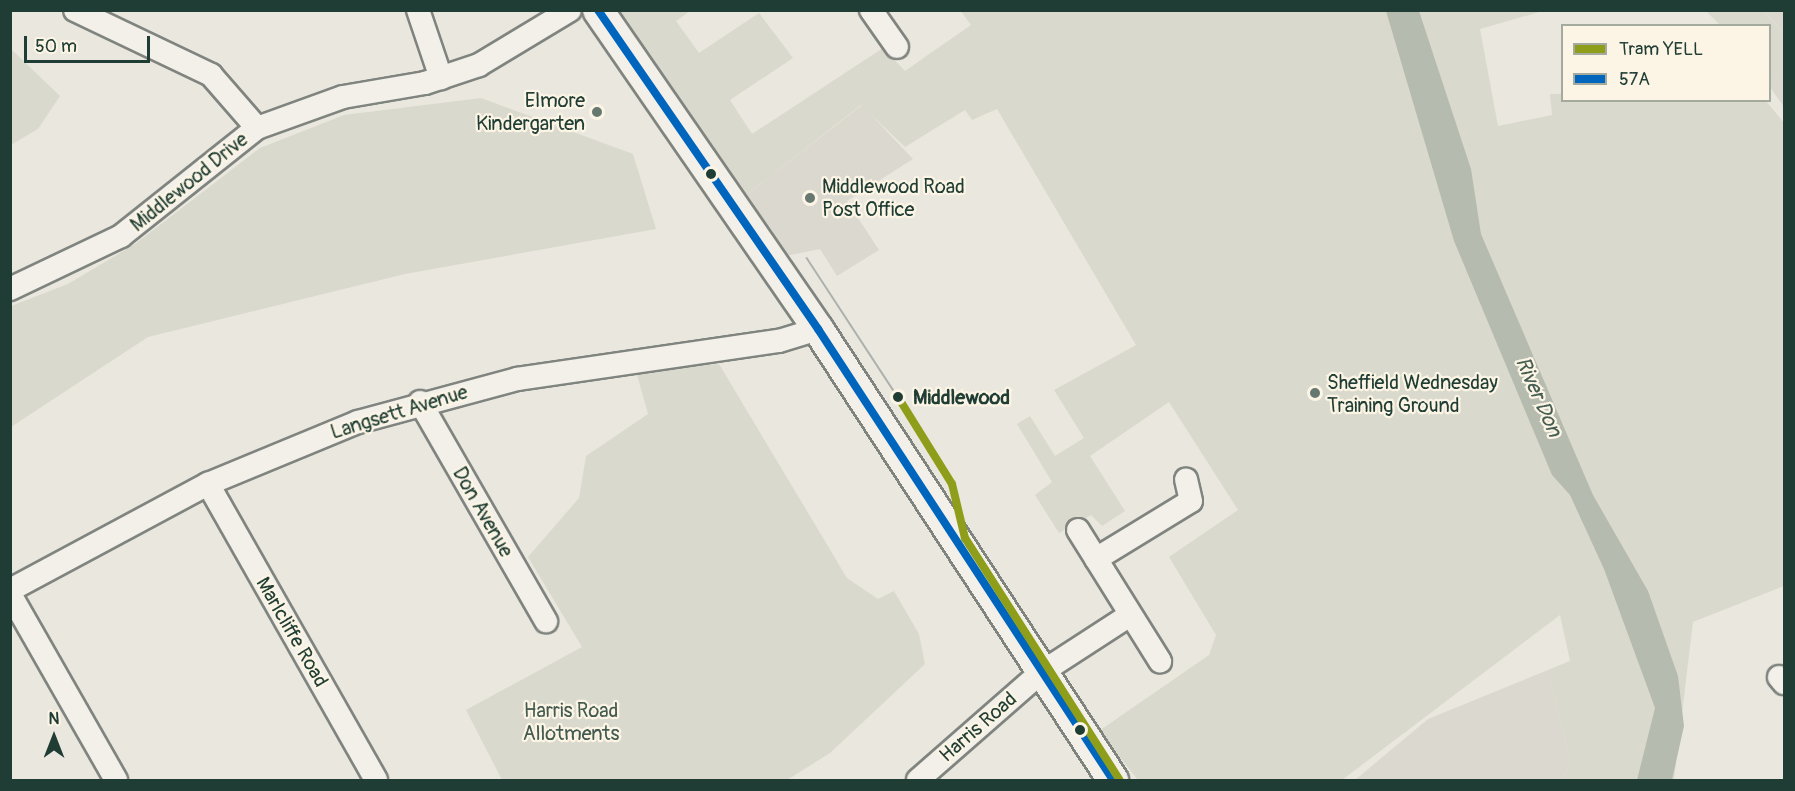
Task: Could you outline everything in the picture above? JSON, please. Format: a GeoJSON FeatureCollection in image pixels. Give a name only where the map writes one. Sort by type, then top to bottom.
{"type":"FeatureCollection","features":[{"type":"Feature","properties":{"kind":"main road"},"geometry":{"type":"LineString","coordinates":[[597,10],[818,329],[1039,674],[1113,780]]}},
{"type":"Feature","properties":{"kind":"street"},"geometry":{"type":"LineString","coordinates":[[75,10],[211,75],[257,128]]}},
{"type":"Feature","properties":{"kind":"street"},"geometry":{"type":"LineString","coordinates":[[418,10],[441,78]]}},
{"type":"Feature","properties":{"kind":"street","name":"Middlewood Drive"},"geometry":{"type":"LineString","coordinates":[[10,289],[121,236],[257,128],[343,97],[441,78],[479,65],[570,10]]}},
{"type":"Feature","properties":{"kind":"street"},"geometry":{"type":"LineString","coordinates":[[871,10],[897,47]]}},
{"type":"Feature","properties":{"kind":"street","name":"Langsett Avenue"},"geometry":{"type":"LineString","coordinates":[[10,592],[208,484],[305,442],[420,402],[518,379],[789,339],[818,329]]}},
{"type":"Feature","properties":{"kind":"street","name":"Don Avenue"},"geometry":{"type":"LineString","coordinates":[[420,402],[546,621]]}},
{"type":"Feature","properties":{"kind":"street"},"geometry":{"type":"LineString","coordinates":[[1096,559],[1191,501],[1186,480]]}},
{"type":"Feature","properties":{"kind":"street","name":"Marlcliffe Road"},"geometry":{"type":"LineString","coordinates":[[208,484],[376,780]]}},
{"type":"Feature","properties":{"kind":"street"},"geometry":{"type":"LineString","coordinates":[[1078,530],[1160,661]]}},
{"type":"Feature","properties":{"kind":"street"},"geometry":{"type":"LineString","coordinates":[[10,592],[116,780]]}},
{"type":"Feature","properties":{"kind":"street","name":"Harris Road"},"geometry":{"type":"LineString","coordinates":[[918,780],[1039,674],[1130,615]]}},
{"type":"Feature","properties":{"kind":"shaded area"},"geometry":{"type":"Polygon","coordinates":[[[1763,11],[1784,11],[1784,33],[1775,23],[1763,11]]]}},
{"type":"Feature","properties":{"kind":"shaded area"},"geometry":{"type":"Polygon","coordinates":[[[1771,71],[1784,82],[1784,107],[1771,88],[1771,71]]]}},
{"type":"Feature","properties":{"kind":"shaded area"},"geometry":{"type":"Polygon","coordinates":[[[862,105],[913,159],[847,201],[879,250],[837,276],[820,249],[786,256],[745,196],[862,105]]]}},
{"type":"Feature","properties":{"kind":"shaded area"},"geometry":{"type":"Polygon","coordinates":[[[1548,670],[1570,761],[1563,780],[1355,780],[1428,719],[1548,670]]]}},
{"type":"Feature","properties":{"kind":"green space"},"geometry":{"type":"Polygon","coordinates":[[[960,10],[1543,11],[1480,29],[1498,126],[1552,115],[1550,94],[1561,94],[1561,102],[1767,102],[1784,123],[1784,586],[1693,622],[1674,780],[1563,780],[1570,761],[1548,670],[1570,661],[1560,615],[1342,780],[1138,780],[1099,731],[1209,655],[1216,635],[1169,557],[1238,510],[1169,402],[1090,456],[1125,511],[1102,526],[1091,515],[1059,533],[1035,495],[1052,482],[1017,424],[1030,416],[1055,456],[1084,438],[1054,390],[1136,345],[997,109],[972,120],[965,110],[905,147],[861,105],[745,196],[614,11],[690,11],[676,21],[699,53],[759,13],[793,58],[730,100],[752,134],[883,48],[905,71],[971,25],[960,10]]]}},
{"type":"Feature","properties":{"kind":"green space"},"geometry":{"type":"Polygon","coordinates":[[[1706,11],[1763,11],[1784,33],[1784,82],[1771,71],[1771,24],[1719,24],[1706,11]]]}},
{"type":"Feature","properties":{"kind":"green space"},"geometry":{"type":"Polygon","coordinates":[[[10,48],[60,96],[38,129],[11,145],[10,48]]]}},
{"type":"Feature","properties":{"kind":"green space"},"geometry":{"type":"Polygon","coordinates":[[[481,98],[633,154],[656,229],[405,274],[148,337],[11,427],[11,306],[68,284],[135,244],[260,148],[344,115],[481,98]]]}},
{"type":"Feature","properties":{"kind":"green space","name":"Harris Road Allotments"},"geometry":{"type":"Polygon","coordinates":[[[719,364],[847,578],[878,599],[894,591],[919,634],[925,664],[830,753],[787,780],[502,780],[466,710],[582,647],[528,557],[579,498],[586,456],[648,414],[636,371],[719,364]]]}},
{"type":"Feature","properties":{"kind":"water","name":"River Don"},"geometry":{"type":"Polygon","coordinates":[[[1386,11],[1419,11],[1471,169],[1481,234],[1593,495],[1648,591],[1678,676],[1684,726],[1672,780],[1637,780],[1655,708],[1604,569],[1570,495],[1552,475],[1454,241],[1386,11]]]}},
{"type":"Feature","properties":{"kind":"tram line"},"geometry":{"type":"LineString","coordinates":[[807,258],[898,397]]}},
{"type":"Feature","properties":{"kind":"tram line","name":"YELL"},"geometry":{"type":"LineString","coordinates":[[898,397],[952,484],[965,538],[1120,780]]}},
{"type":"Feature","properties":{"kind":"transit line","name":"57A"},"geometry":{"type":"LineString","coordinates":[[598,10],[818,329],[1113,780]]}},
{"type":"Feature","properties":{"kind":"place","name":"Elmore Kindergarten"},"geometry":{"type":"Point","coordinates":[597,112]}},
{"type":"Feature","properties":{"kind":"place","name":"Middlewood Road Post Office"},"geometry":{"type":"Point","coordinates":[810,198]}},
{"type":"Feature","properties":{"kind":"place","name":"Sheffield Wednesday Training Ground"},"geometry":{"type":"Point","coordinates":[1315,393]}},
{"type":"Feature","properties":{"kind":"place","name":"Middlewood"},"geometry":{"type":"Point","coordinates":[898,397]}}]}
